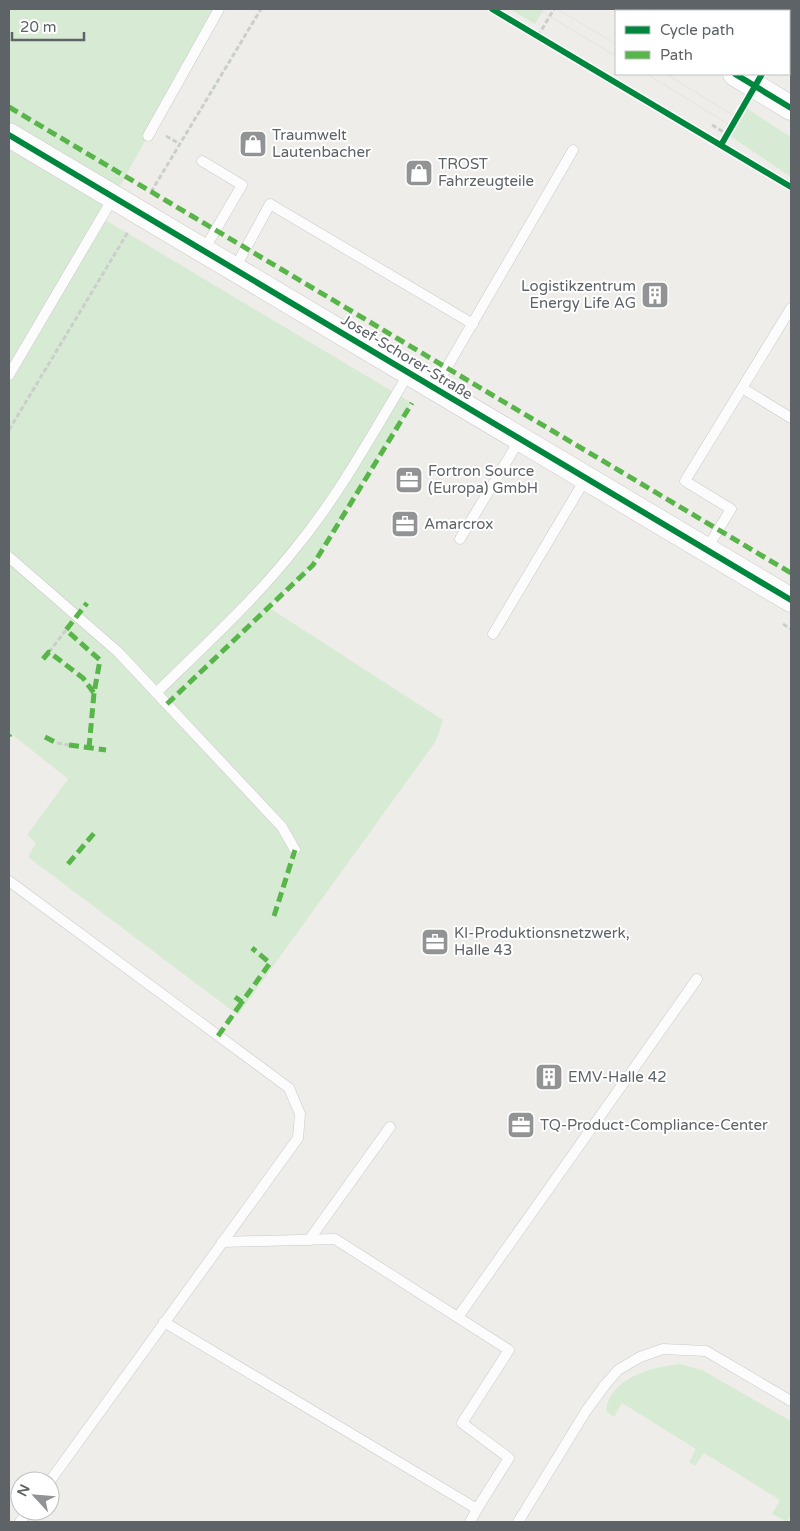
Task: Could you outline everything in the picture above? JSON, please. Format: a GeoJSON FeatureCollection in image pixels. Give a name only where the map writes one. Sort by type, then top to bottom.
{"type":"FeatureCollection","features":[{"type":"Feature","properties":{"kind":"street"},"geometry":{"type":"LineString","coordinates":[[737,75],[791,108]]}},
{"type":"Feature","properties":{"kind":"street","name":"Josef-Schorer-Straße"},"geometry":{"type":"LineString","coordinates":[[9,135],[791,600]]}},
{"type":"Feature","properties":{"kind":"lane"},"geometry":{"type":"LineString","coordinates":[[148,136],[219,9]]}},
{"type":"Feature","properties":{"kind":"lane"},"geometry":{"type":"LineString","coordinates":[[435,388],[573,150]]}},
{"type":"Feature","properties":{"kind":"lane"},"geometry":{"type":"LineString","coordinates":[[202,161],[242,185],[204,250]]}},
{"type":"Feature","properties":{"kind":"lane"},"geometry":{"type":"LineString","coordinates":[[9,375],[113,198]]}},
{"type":"Feature","properties":{"kind":"lane"},"geometry":{"type":"LineString","coordinates":[[235,268],[270,204],[473,324]]}},
{"type":"Feature","properties":{"kind":"lane"},"geometry":{"type":"LineString","coordinates":[[706,550],[731,509],[685,481],[791,308]]}},
{"type":"Feature","properties":{"kind":"lane"},"geometry":{"type":"LineString","coordinates":[[156,692],[254,596],[299,545],[340,486],[409,373]]}},
{"type":"Feature","properties":{"kind":"lane"},"geometry":{"type":"LineString","coordinates":[[742,388],[791,418]]}},
{"type":"Feature","properties":{"kind":"lane"},"geometry":{"type":"LineString","coordinates":[[460,539],[520,439]]}},
{"type":"Feature","properties":{"kind":"lane"},"geometry":{"type":"LineString","coordinates":[[493,634],[586,478]]}},
{"type":"Feature","properties":{"kind":"lane"},"geometry":{"type":"LineString","coordinates":[[9,557],[118,652],[282,827],[295,850]]}},
{"type":"Feature","properties":{"kind":"lane"},"geometry":{"type":"LineString","coordinates":[[9,881],[289,1088],[300,1114],[298,1138],[57,1471]]}},
{"type":"Feature","properties":{"kind":"lane"},"geometry":{"type":"LineString","coordinates":[[458,1317],[697,979]]}},
{"type":"Feature","properties":{"kind":"lane"},"geometry":{"type":"LineString","coordinates":[[309,1240],[390,1127]]}},
{"type":"Feature","properties":{"kind":"lane"},"geometry":{"type":"LineString","coordinates":[[222,1242],[335,1240],[510,1350],[462,1423],[509,1458],[470,1522]]}},
{"type":"Feature","properties":{"kind":"lane"},"geometry":{"type":"LineString","coordinates":[[164,1322],[477,1510]]}},
{"type":"Feature","properties":{"kind":"lane"},"geometry":{"type":"LineString","coordinates":[[518,1522],[604,1385],[618,1370],[640,1357],[663,1349],[706,1351],[791,1401]]}},
{"type":"Feature","properties":{"kind":"path"},"geometry":{"type":"LineString","coordinates":[[538,36],[546,27],[554,9]]}},
{"type":"Feature","properties":{"kind":"path"},"geometry":{"type":"LineString","coordinates":[[712,125],[727,134]]}},
{"type":"Feature","properties":{"kind":"path"},"geometry":{"type":"LineString","coordinates":[[167,136],[180,144]]}},
{"type":"Feature","properties":{"kind":"path"},"geometry":{"type":"LineString","coordinates":[[49,652],[66,630]]}},
{"type":"Feature","properties":{"kind":"path"},"geometry":{"type":"LineString","coordinates":[[57,743],[69,745]]}},
{"type":"Feature","properties":{"kind":"green space"},"geometry":{"type":"Polygon","coordinates":[[[9,9],[219,9],[102,218],[412,403],[313,565],[268,607],[443,720],[436,741],[238,1015],[28,857],[36,843],[27,835],[68,779],[9,732],[9,9]]]}},
{"type":"Feature","properties":{"kind":"green space"},"geometry":{"type":"Polygon","coordinates":[[[510,9],[544,9],[535,24],[510,9]]]}},
{"type":"Feature","properties":{"kind":"green space"},"geometry":{"type":"Polygon","coordinates":[[[743,106],[791,137],[791,177],[727,134],[743,106]]]}},
{"type":"Feature","properties":{"kind":"green space"},"geometry":{"type":"Polygon","coordinates":[[[679,1364],[702,1370],[791,1421],[791,1515],[787,1522],[772,1514],[780,1500],[704,1453],[695,1466],[689,1462],[696,1449],[622,1403],[614,1417],[606,1411],[609,1400],[623,1382],[645,1371],[679,1364]]]}},
{"type":"Feature","properties":{"kind":"tram line"},"geometry":{"type":"LineString","coordinates":[[537,9],[615,55]]}},
{"type":"Feature","properties":{"kind":"tram line"},"geometry":{"type":"LineString","coordinates":[[557,9],[615,43]]}},
{"type":"Feature","properties":{"kind":"tram line"},"geometry":{"type":"LineString","coordinates":[[649,75],[791,163]]}},
{"type":"Feature","properties":{"kind":"tram line"},"geometry":{"type":"LineString","coordinates":[[668,75],[791,151]]}},
{"type":"Feature","properties":{"kind":"marked path"},"geometry":{"type":"LineString","coordinates":[[9,107],[791,573]]}},
{"type":"Feature","properties":{"kind":"marked path"},"geometry":{"type":"LineString","coordinates":[[167,704],[313,565],[412,403]]}},
{"type":"Feature","properties":{"kind":"marked path"},"geometry":{"type":"LineString","coordinates":[[43,659],[49,652],[83,678],[94,693],[100,660],[66,630],[87,603]]}},
{"type":"Feature","properties":{"kind":"marked path"},"geometry":{"type":"LineString","coordinates":[[89,748],[94,693]]}},
{"type":"Feature","properties":{"kind":"marked path"},"geometry":{"type":"LineString","coordinates":[[45,737],[57,743]]}},
{"type":"Feature","properties":{"kind":"marked path"},"geometry":{"type":"LineString","coordinates":[[69,745],[106,750]]}},
{"type":"Feature","properties":{"kind":"marked path"},"geometry":{"type":"LineString","coordinates":[[68,864],[96,831]]}},
{"type":"Feature","properties":{"kind":"marked path"},"geometry":{"type":"LineString","coordinates":[[274,916],[295,850]]}},
{"type":"Feature","properties":{"kind":"marked path"},"geometry":{"type":"LineString","coordinates":[[235,997],[242,1002],[270,963],[252,948]]}},
{"type":"Feature","properties":{"kind":"marked path"},"geometry":{"type":"LineString","coordinates":[[218,1036],[242,1002]]}},
{"type":"Feature","properties":{"kind":"cycle path"},"geometry":{"type":"LineString","coordinates":[[492,9],[791,187]]}},
{"type":"Feature","properties":{"kind":"cycle path"},"geometry":{"type":"LineString","coordinates":[[737,75],[791,108]]}},
{"type":"Feature","properties":{"kind":"cycle path"},"geometry":{"type":"LineString","coordinates":[[721,145],[761,75]]}},
{"type":"Feature","properties":{"kind":"cycle path"},"geometry":{"type":"LineString","coordinates":[[9,135],[791,600]]}},
{"type":"Feature","properties":{"kind":"place","name":"Traumwelt Lautenbacher"},"geometry":{"type":"Point","coordinates":[253,144]}},
{"type":"Feature","properties":{"kind":"place","name":"TROST Fahrzeugteile"},"geometry":{"type":"Point","coordinates":[419,173]}},
{"type":"Feature","properties":{"kind":"place","name":"Logistikzentrum Energy Life AG"},"geometry":{"type":"Point","coordinates":[655,295]}},
{"type":"Feature","properties":{"kind":"place","name":"Fortron Source (Europa) GmbH"},"geometry":{"type":"Point","coordinates":[409,480]}},
{"type":"Feature","properties":{"kind":"place","name":"Amarcrox"},"geometry":{"type":"Point","coordinates":[405,524]}},
{"type":"Feature","properties":{"kind":"place","name":"KI-Produktionsnetzwerk, Halle 43"},"geometry":{"type":"Point","coordinates":[435,942]}},
{"type":"Feature","properties":{"kind":"place","name":"EMV-Halle 42"},"geometry":{"type":"Point","coordinates":[549,1077]}},
{"type":"Feature","properties":{"kind":"place","name":"TQ-Product-Compliance-Center"},"geometry":{"type":"Point","coordinates":[521,1125]}}]}
